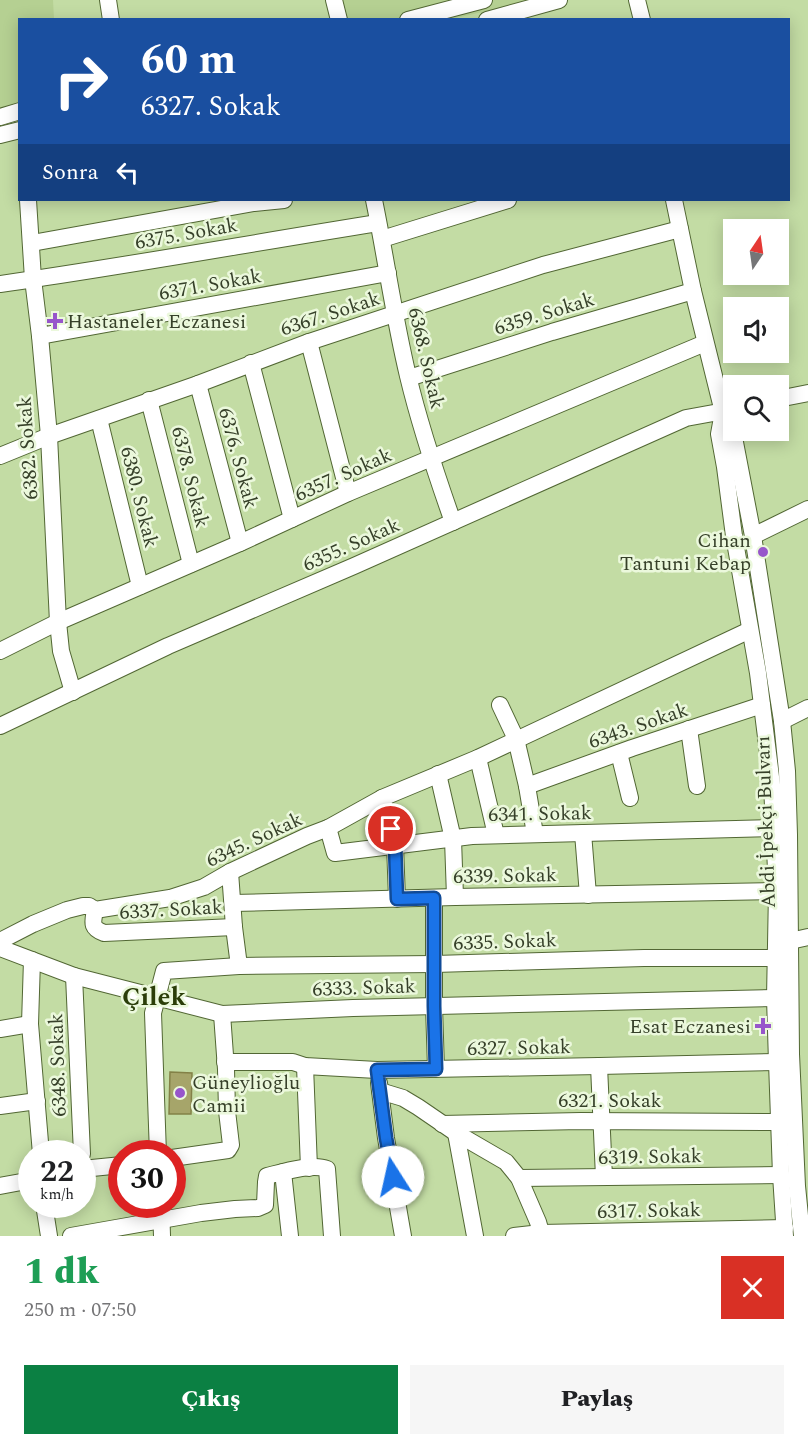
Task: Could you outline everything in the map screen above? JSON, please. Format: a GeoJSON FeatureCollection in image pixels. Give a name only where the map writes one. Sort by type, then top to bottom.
{"type":"FeatureCollection","features":[{"type":"Feature","properties":{"kind":"street"},"geometry":{"type":"LineString","coordinates":[[108,0],[111,18]]}},
{"type":"Feature","properties":{"kind":"street"},"geometry":{"type":"LineString","coordinates":[[334,0],[338,18]]}},
{"type":"Feature","properties":{"kind":"street"},"geometry":{"type":"LineString","coordinates":[[416,18],[484,0]]}},
{"type":"Feature","properties":{"kind":"street"},"geometry":{"type":"LineString","coordinates":[[494,18],[560,0]]}},
{"type":"Feature","properties":{"kind":"street"},"geometry":{"type":"LineString","coordinates":[[637,0],[642,18]]}},
{"type":"Feature","properties":{"kind":"street"},"geometry":{"type":"LineString","coordinates":[[0,117],[18,112]]}},
{"type":"Feature","properties":{"kind":"street"},"geometry":{"type":"LineString","coordinates":[[0,135],[18,130]]}},
{"type":"Feature","properties":{"kind":"street","name":"6382. Sokak"},"geometry":{"type":"LineString","coordinates":[[28,201],[33,279],[49,436],[58,622],[61,651],[73,692]]}},
{"type":"Feature","properties":{"kind":"street"},"geometry":{"type":"LineString","coordinates":[[32,243],[225,204],[269,201]]}},
{"type":"Feature","properties":{"kind":"street","name":"6368. Sokak"},"geometry":{"type":"LineString","coordinates":[[374,201],[394,314],[409,378],[431,459],[453,522]]}},
{"type":"Feature","properties":{"kind":"street","name":"6375. Sokak"},"geometry":{"type":"LineString","coordinates":[[0,284],[233,246],[380,231],[504,201]]}},
{"type":"Feature","properties":{"kind":"street","name":"Abdi İpekçi Bulvarı"},"geometry":{"type":"LineString","coordinates":[[674,201],[705,343],[723,396]]}},
{"type":"Feature","properties":{"kind":"street","name":"6367. Sokak"},"geometry":{"type":"LineString","coordinates":[[0,456],[49,436],[309,342],[543,266],[680,229]]}},
{"type":"Feature","properties":{"kind":"street","name":"6371. Sokak"},"geometry":{"type":"LineString","coordinates":[[40,336],[388,273]]}},
{"type":"Feature","properties":{"kind":"street","name":"6359. Sokak"},"geometry":{"type":"LineString","coordinates":[[409,378],[552,332],[693,291]]}},
{"type":"Feature","properties":{"kind":"street"},"geometry":{"type":"LineString","coordinates":[[309,342],[348,493]]}},
{"type":"Feature","properties":{"kind":"street","name":"6357. Sokak"},"geometry":{"type":"LineString","coordinates":[[0,651],[58,622],[348,493],[705,343]]}},
{"type":"Feature","properties":{"kind":"street"},"geometry":{"type":"LineString","coordinates":[[251,363],[292,519]]}},
{"type":"Feature","properties":{"kind":"street","name":"6376. Sokak"},"geometry":{"type":"LineString","coordinates":[[198,384],[240,543]]}},
{"type":"Feature","properties":{"kind":"street"},"geometry":{"type":"LineString","coordinates":[[789,397],[808,393]]}},
{"type":"Feature","properties":{"kind":"street","name":"6378. Sokak"},"geometry":{"type":"LineString","coordinates":[[149,400],[191,564]]}},
{"type":"Feature","properties":{"kind":"street","name":"6355. Sokak"},"geometry":{"type":"LineString","coordinates":[[0,726],[168,646],[686,418],[723,412]]}},
{"type":"Feature","properties":{"kind":"street","name":"6380. Sokak"},"geometry":{"type":"LineString","coordinates":[[99,419],[140,586]]}},
{"type":"Feature","properties":{"kind":"street","name":"Abdi İpekçi Bulvarı"},"geometry":{"type":"LineString","coordinates":[[723,424],[719,435],[762,705],[772,785],[777,891],[775,998],[781,1175],[796,1229]]}},
{"type":"Feature","properties":{"kind":"street","name":"Abdi İpekçi Bulvarı"},"geometry":{"type":"LineString","coordinates":[[735,441],[753,536],[782,721],[787,771],[791,1054],[803,1182],[796,1229]]}},
{"type":"Feature","properties":{"kind":"street"},"geometry":{"type":"LineString","coordinates":[[753,536],[808,509]]}},
{"type":"Feature","properties":{"kind":"street","name":"6345. Sokak"},"geometry":{"type":"LineString","coordinates":[[0,941],[67,910],[89,906],[95,910],[170,898],[204,886],[328,828],[382,798],[478,758],[750,630]]}},
{"type":"Feature","properties":{"kind":"street"},"geometry":{"type":"LineString","coordinates":[[501,705],[516,740],[535,834]]}},
{"type":"Feature","properties":{"kind":"street","name":"6343. Sokak"},"geometry":{"type":"LineString","coordinates":[[527,786],[762,705]]}},
{"type":"Feature","properties":{"kind":"street"},"geometry":{"type":"LineString","coordinates":[[782,721],[808,708]]}},
{"type":"Feature","properties":{"kind":"street"},"geometry":{"type":"LineString","coordinates":[[689,729],[696,786]]}},
{"type":"Feature","properties":{"kind":"street"},"geometry":{"type":"LineString","coordinates":[[620,753],[630,798]]}},
{"type":"Feature","properties":{"kind":"street"},"geometry":{"type":"LineString","coordinates":[[478,758],[496,835]]}},
{"type":"Feature","properties":{"kind":"street"},"geometry":{"type":"LineString","coordinates":[[438,774],[453,839],[455,897]]}},
{"type":"Feature","properties":{"kind":"street"},"geometry":{"type":"LineString","coordinates":[[382,798],[395,845],[397,899]]}},
{"type":"Feature","properties":{"kind":"street","name":"6341. Sokak"},"geometry":{"type":"LineString","coordinates":[[328,828],[335,853],[472,836],[773,828]]}},
{"type":"Feature","properties":{"kind":"street"},"geometry":{"type":"LineString","coordinates":[[583,834],[588,895]]}},
{"type":"Feature","properties":{"kind":"street"},"geometry":{"type":"LineString","coordinates":[[230,872],[239,966]]}},
{"type":"Feature","properties":{"kind":"street","name":"6339. Sokak"},"geometry":{"type":"LineString","coordinates":[[233,903],[777,891]]}},
{"type":"Feature","properties":{"kind":"street"},"geometry":{"type":"LineString","coordinates":[[434,898],[436,1069]]}},
{"type":"Feature","properties":{"kind":"street","name":"6337. Sokak"},"geometry":{"type":"LineString","coordinates":[[95,910],[94,928],[104,933],[234,927]]}},
{"type":"Feature","properties":{"kind":"street"},"geometry":{"type":"LineString","coordinates":[[790,941],[808,937]]}},
{"type":"Feature","properties":{"kind":"street","name":"6333. Sokak"},"geometry":{"type":"LineString","coordinates":[[0,948],[74,976],[222,1014],[353,1008],[775,998]]}},
{"type":"Feature","properties":{"kind":"street","name":"6335. Sokak"},"geometry":{"type":"LineString","coordinates":[[156,997],[164,971],[239,966],[435,964],[644,958],[776,958]]}},
{"type":"Feature","properties":{"kind":"street"},"geometry":{"type":"LineString","coordinates":[[32,960],[30,1024],[40,1140]]}},
{"type":"Feature","properties":{"kind":"street","name":"6348. Sokak"},"geometry":{"type":"LineString","coordinates":[[74,976],[81,1140]]}},
{"type":"Feature","properties":{"kind":"street"},"geometry":{"type":"LineString","coordinates":[[156,997],[153,1013],[158,1140]]}},
{"type":"Feature","properties":{"kind":"street"},"geometry":{"type":"LineString","coordinates":[[186,1156],[228,1150],[231,1145],[222,1014]]}},
{"type":"Feature","properties":{"kind":"street"},"geometry":{"type":"LineString","coordinates":[[0,1029],[30,1024]]}},
{"type":"Feature","properties":{"kind":"street","name":"6327. Sokak"},"geometry":{"type":"LineString","coordinates":[[225,1062],[293,1062],[305,1066],[377,1070],[777,1062]]}},
{"type":"Feature","properties":{"kind":"street"},"geometry":{"type":"LineString","coordinates":[[305,1066],[309,1168]]}},
{"type":"Feature","properties":{"kind":"street"},"geometry":{"type":"LineString","coordinates":[[599,1066],[604,1177]]}},
{"type":"Feature","properties":{"kind":"street"},"geometry":{"type":"LineString","coordinates":[[377,1070],[403,1236]]}},
{"type":"Feature","properties":{"kind":"street"},"geometry":{"type":"LineString","coordinates":[[380,1091],[403,1098],[507,1162],[519,1178],[542,1234]]}},
{"type":"Feature","properties":{"kind":"street"},"geometry":{"type":"LineString","coordinates":[[0,1106],[37,1101]]}},
{"type":"Feature","properties":{"kind":"street","name":"6321. Sokak"},"geometry":{"type":"LineString","coordinates":[[449,1128],[601,1121],[779,1122]]}},
{"type":"Feature","properties":{"kind":"street"},"geometry":{"type":"LineString","coordinates":[[449,1128],[475,1236]]}},
{"type":"Feature","properties":{"kind":"street"},"geometry":{"type":"LineString","coordinates":[[70,1236],[161,1220],[235,1209],[258,1208],[265,1205],[267,1176],[319,1166],[327,1169],[332,1236]]}},
{"type":"Feature","properties":{"kind":"street"},"geometry":{"type":"LineString","coordinates":[[283,1172],[290,1236]]}},
{"type":"Feature","properties":{"kind":"street","name":"6319. Sokak"},"geometry":{"type":"LineString","coordinates":[[519,1178],[781,1175]]}},
{"type":"Feature","properties":{"kind":"street"},"geometry":{"type":"LineString","coordinates":[[0,1186],[18,1183]]}},
{"type":"Feature","properties":{"kind":"street"},"geometry":{"type":"LineString","coordinates":[[46,1218],[49,1236]]}},
{"type":"Feature","properties":{"kind":"street","name":"6317. Sokak"},"geometry":{"type":"LineString","coordinates":[[514,1236],[796,1229]]}},
{"type":"Feature","properties":{"kind":"shaded area"},"geometry":{"type":"Polygon","coordinates":[[[0,0],[53,0],[54,18],[18,18],[18,110],[0,117],[0,0]]]}},
{"type":"Feature","properties":{"kind":"shaded area"},"geometry":{"type":"Polygon","coordinates":[[[335,0],[535,0],[456,18],[339,18],[335,0]]]}},
{"type":"Feature","properties":{"kind":"building","name":"Güneylioğlu Camii"},"geometry":{"type":"Polygon","coordinates":[[[170,1072],[192,1073],[191,1114],[169,1114],[170,1072]]]}},
{"type":"Feature","properties":{"kind":"place","name":"Hastaneler Eczanesi"},"geometry":{"type":"Point","coordinates":[55,321]}},
{"type":"Feature","properties":{"kind":"place","name":"Cihan Tantuni Kebap"},"geometry":{"type":"Point","coordinates":[763,552]}},
{"type":"Feature","properties":{"kind":"place","name":"Esat Eczanesi"},"geometry":{"type":"Point","coordinates":[763,1026]}},
{"type":"Feature","properties":{"kind":"place","name":"Güneylioğlu Camii"},"geometry":{"type":"Point","coordinates":[180,1093]}},
{"type":"Feature","properties":{"kind":"district","name":"Çilek"},"geometry":{"type":"Point","coordinates":[154,996]}},
{"type":"Feature","properties":{"kind":"route"},"geometry":{"type":"LineString","coordinates":[[391,829],[395,845],[397,899],[434,898],[436,1069],[377,1070],[393,1177]]}}]}
